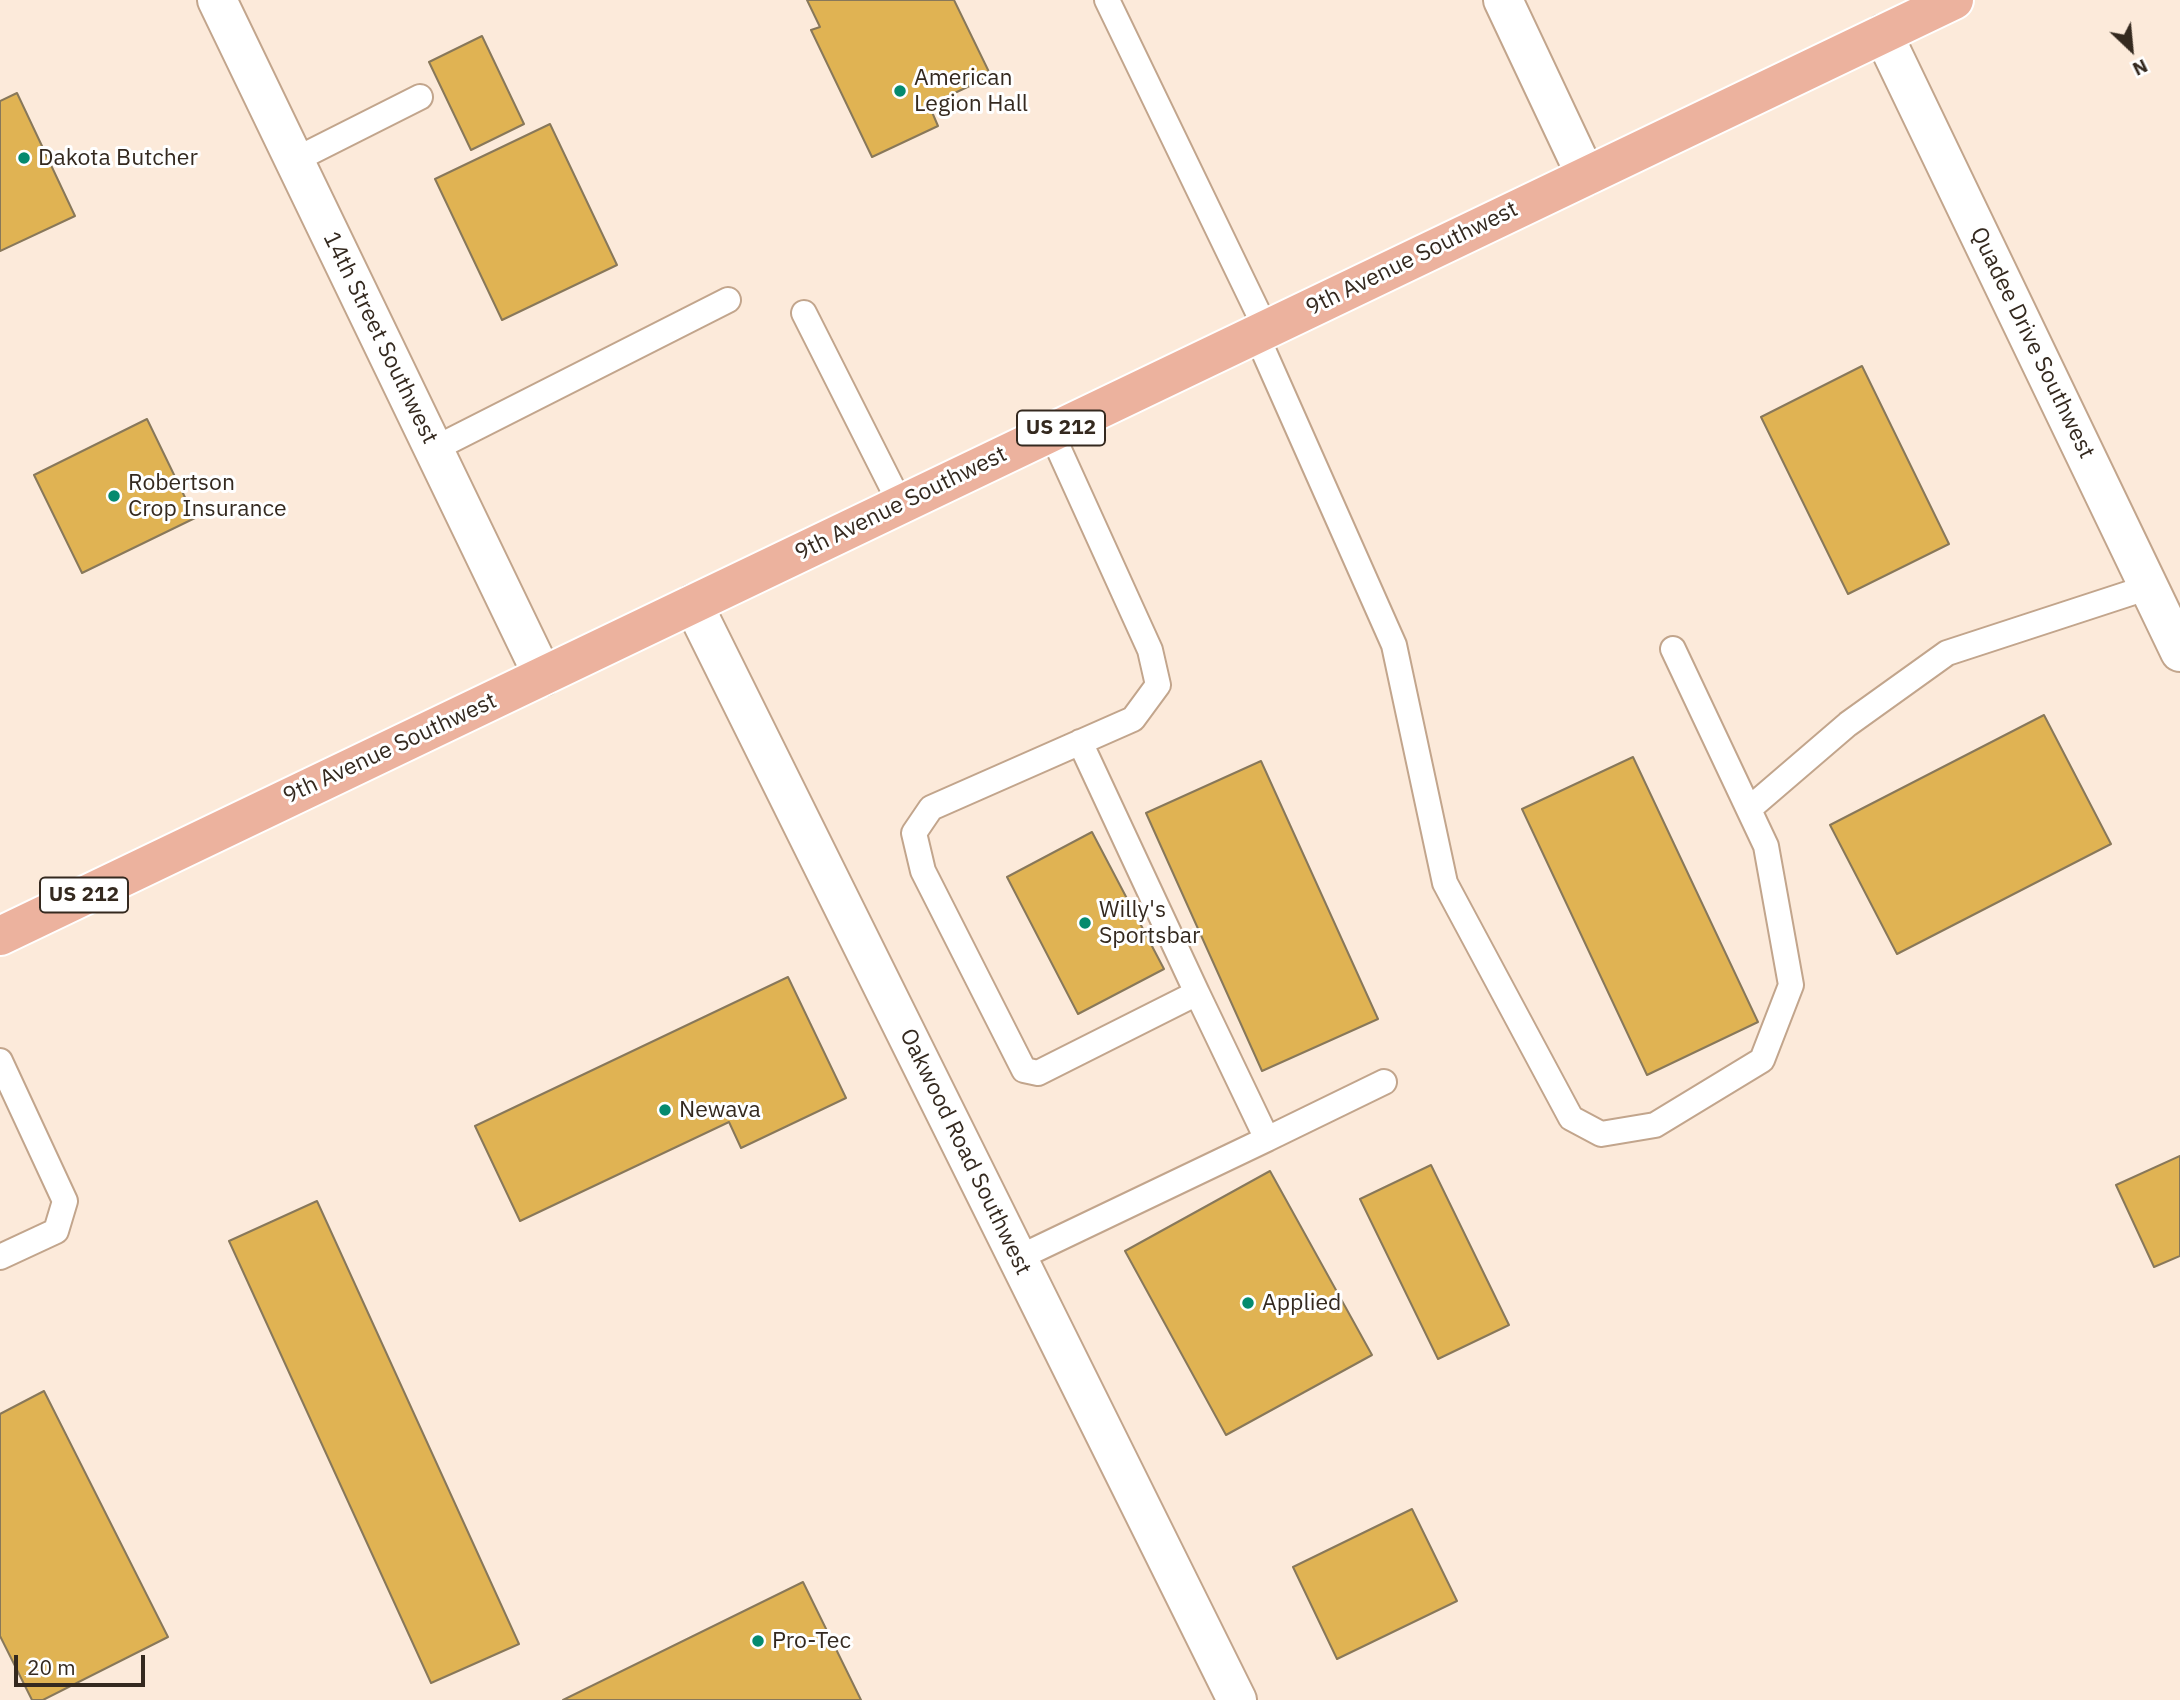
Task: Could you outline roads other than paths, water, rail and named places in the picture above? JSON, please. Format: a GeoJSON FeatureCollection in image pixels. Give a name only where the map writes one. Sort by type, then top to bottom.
{"type":"FeatureCollection","features":[{"type":"Feature","properties":{"kind":"main road","name":"9th Avenue Southwest"},"geometry":{"type":"LineString","coordinates":[[0,936],[1954,0]]}},
{"type":"Feature","properties":{"kind":"street","name":"14th Street Southwest"},"geometry":{"type":"LineString","coordinates":[[217,0],[543,676]]}},
{"type":"Feature","properties":{"kind":"street"},"geometry":{"type":"LineString","coordinates":[[1503,0],[1586,176]]}},
{"type":"Feature","properties":{"kind":"street","name":"Quadee Drive Southwest"},"geometry":{"type":"LineString","coordinates":[[1883,34],[2180,653]]}},
{"type":"Feature","properties":{"kind":"street","name":"Oakwood Road Southwest"},"geometry":{"type":"LineString","coordinates":[[693,604],[1237,1700]]}},
{"type":"Feature","properties":{"kind":"lane"},"geometry":{"type":"LineString","coordinates":[[1107,0],[1261,332],[1394,645],[1445,883],[1571,1118],[1601,1134],[1655,1125],[1762,1060],[1791,985],[1766,846],[1673,649]]}},
{"type":"Feature","properties":{"kind":"lane"},"geometry":{"type":"LineString","coordinates":[[295,160],[420,97]]}},
{"type":"Feature","properties":{"kind":"lane"},"geometry":{"type":"LineString","coordinates":[[434,449],[728,300]]}},
{"type":"Feature","properties":{"kind":"lane"},"geometry":{"type":"LineString","coordinates":[[804,313],[901,505]]}},
{"type":"Feature","properties":{"kind":"lane"},"geometry":{"type":"LineString","coordinates":[[1051,432],[1150,650],[1158,685],[1133,719],[931,808],[914,833],[923,872],[1024,1070],[1038,1073],[1197,993]]}},
{"type":"Feature","properties":{"kind":"lane"},"geometry":{"type":"LineString","coordinates":[[1749,809],[1847,724],[1947,653],[2149,587]]}},
{"type":"Feature","properties":{"kind":"lane"},"geometry":{"type":"LineString","coordinates":[[1080,742],[1267,1139]]}},
{"type":"Feature","properties":{"kind":"lane"},"geometry":{"type":"LineString","coordinates":[[0,1061],[65,1201],[56,1231],[0,1256]]}},
{"type":"Feature","properties":{"kind":"lane"},"geometry":{"type":"LineString","coordinates":[[1018,1258],[1384,1082]]}},
{"type":"Feature","properties":{"kind":"place","name":"American Legion Hall"},"geometry":{"type":"Point","coordinates":[900,91]}},
{"type":"Feature","properties":{"kind":"place","name":"Dakota Butcher"},"geometry":{"type":"Point","coordinates":[24,158]}},
{"type":"Feature","properties":{"kind":"place","name":"Robertson Crop Insurance"},"geometry":{"type":"Point","coordinates":[114,496]}},
{"type":"Feature","properties":{"kind":"place","name":"Willy's Sportsbar"},"geometry":{"type":"Point","coordinates":[1085,923]}},
{"type":"Feature","properties":{"kind":"place","name":"Newava"},"geometry":{"type":"Point","coordinates":[665,1110]}},
{"type":"Feature","properties":{"kind":"place","name":"Applied"},"geometry":{"type":"Point","coordinates":[1248,1303]}},
{"type":"Feature","properties":{"kind":"place","name":"Pro-Tec"},"geometry":{"type":"Point","coordinates":[758,1641]}}]}
